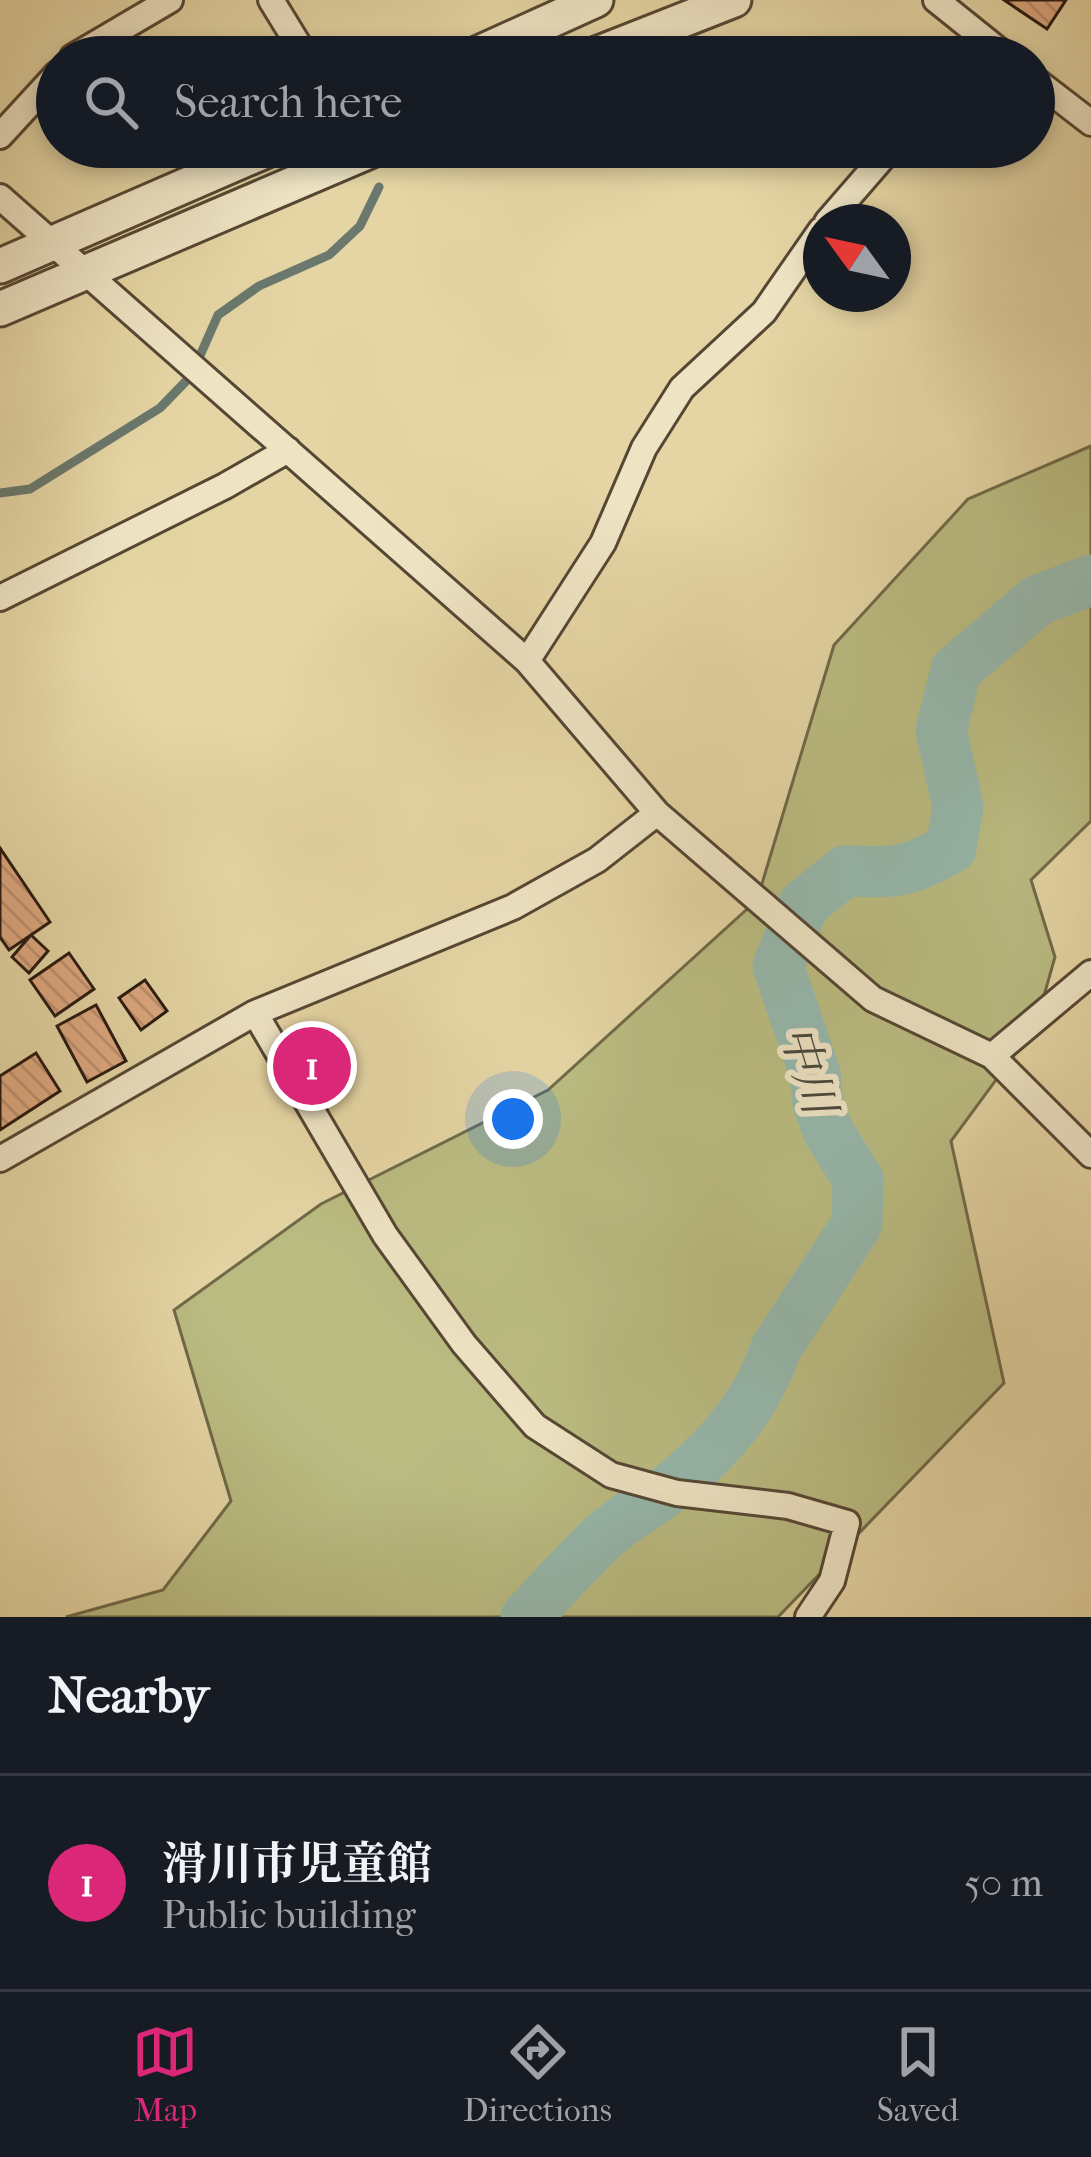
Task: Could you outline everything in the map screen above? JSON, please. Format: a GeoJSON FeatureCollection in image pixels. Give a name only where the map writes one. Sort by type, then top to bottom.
{"type":"FeatureCollection","features":[{"type":"Feature","properties":{"kind":"street"},"geometry":{"type":"LineString","coordinates":[[109,36],[170,0]]}},
{"type":"Feature","properties":{"kind":"street"},"geometry":{"type":"LineString","coordinates":[[271,0],[294,36]]}},
{"type":"Feature","properties":{"kind":"street"},"geometry":{"type":"LineString","coordinates":[[516,36],[596,0]]}},
{"type":"Feature","properties":{"kind":"street"},"geometry":{"type":"LineString","coordinates":[[642,36],[734,0]]}},
{"type":"Feature","properties":{"kind":"street"},"geometry":{"type":"LineString","coordinates":[[936,0],[976,36]]}},
{"type":"Feature","properties":{"kind":"street"},"geometry":{"type":"LineString","coordinates":[[1055,95],[1091,123]]}},
{"type":"Feature","properties":{"kind":"street"},"geometry":{"type":"LineString","coordinates":[[0,136],[36,97]]}},
{"type":"Feature","properties":{"kind":"street"},"geometry":{"type":"LineString","coordinates":[[0,266],[226,168]]}},
{"type":"Feature","properties":{"kind":"street"},"geometry":{"type":"LineString","coordinates":[[0,309],[328,168]]}},
{"type":"Feature","properties":{"kind":"street"},"geometry":{"type":"LineString","coordinates":[[843,204],[874,168]]}},
{"type":"Feature","properties":{"kind":"street"},"geometry":{"type":"LineString","coordinates":[[0,197],[527,661],[657,813],[873,999],[992,1056],[1091,1155]]}},
{"type":"Feature","properties":{"kind":"street"},"geometry":{"type":"LineString","coordinates":[[527,661],[603,543],[644,448],[682,388],[764,312],[803,256]]}},
{"type":"Feature","properties":{"kind":"street"},"geometry":{"type":"LineString","coordinates":[[0,598],[288,450]]}},
{"type":"Feature","properties":{"kind":"street"},"geometry":{"type":"LineString","coordinates":[[0,1159],[255,1013],[513,907],[597,860],[657,813]]}},
{"type":"Feature","properties":{"kind":"street"},"geometry":{"type":"LineString","coordinates":[[992,1056],[1091,973]]}},
{"type":"Feature","properties":{"kind":"street"},"geometry":{"type":"LineString","coordinates":[[255,1013],[385,1235],[464,1344],[535,1426],[611,1475],[676,1493],[788,1506],[847,1523],[832,1581],[808,1617]]}},
{"type":"Feature","properties":{"kind":"green space"},"geometry":{"type":"Polygon","coordinates":[[[1091,446],[1091,821],[1031,880],[1055,957],[1035,1027],[951,1141],[1004,1383],[778,1617],[66,1617],[163,1590],[231,1501],[174,1310],[321,1204],[548,1090],[757,900],[834,645],[968,499],[1091,446]]]}},
{"type":"Feature","properties":{"kind":"building"},"geometry":{"type":"Polygon","coordinates":[[[1004,0],[1066,0],[1047,29],[1004,0]]]}},
{"type":"Feature","properties":{"kind":"building"},"geometry":{"type":"Polygon","coordinates":[[[0,848],[50,922],[9,950],[0,937],[0,848]]]}},
{"type":"Feature","properties":{"kind":"building"},"geometry":{"type":"Polygon","coordinates":[[[31,935],[48,951],[29,973],[12,957],[31,935]]]}},
{"type":"Feature","properties":{"kind":"building"},"geometry":{"type":"Polygon","coordinates":[[[69,953],[94,989],[55,1016],[30,980],[69,953]]]}},
{"type":"Feature","properties":{"kind":"building"},"geometry":{"type":"Polygon","coordinates":[[[145,980],[167,1011],[141,1030],[119,998],[145,980]]]}},
{"type":"Feature","properties":{"kind":"building"},"geometry":{"type":"Polygon","coordinates":[[[96,1005],[126,1061],[87,1082],[57,1026],[96,1005]]]}},
{"type":"Feature","properties":{"kind":"building"},"geometry":{"type":"Polygon","coordinates":[[[36,1053],[60,1091],[0,1130],[0,1076],[36,1053]]]}},
{"type":"Feature","properties":{"kind":"waterway"},"geometry":{"type":"LineString","coordinates":[[0,493],[30,489],[160,408],[191,376],[218,315],[259,286],[329,255],[360,226],[379,187]]}},
{"type":"Feature","properties":{"kind":"waterway","name":"中川"},"geometry":{"type":"LineString","coordinates":[[526,1617],[604,1536],[679,1481],[724,1438],[857,1224],[858,1179],[828,1131],[815,1074],[778,966],[804,904],[845,871],[901,870],[951,848],[958,806],[941,731],[956,670],[1038,600],[1091,580]]}},
{"type":"Feature","properties":{"kind":"place","name":"滑川市児童館"},"geometry":{"type":"Point","coordinates":[312,1066]}}]}
